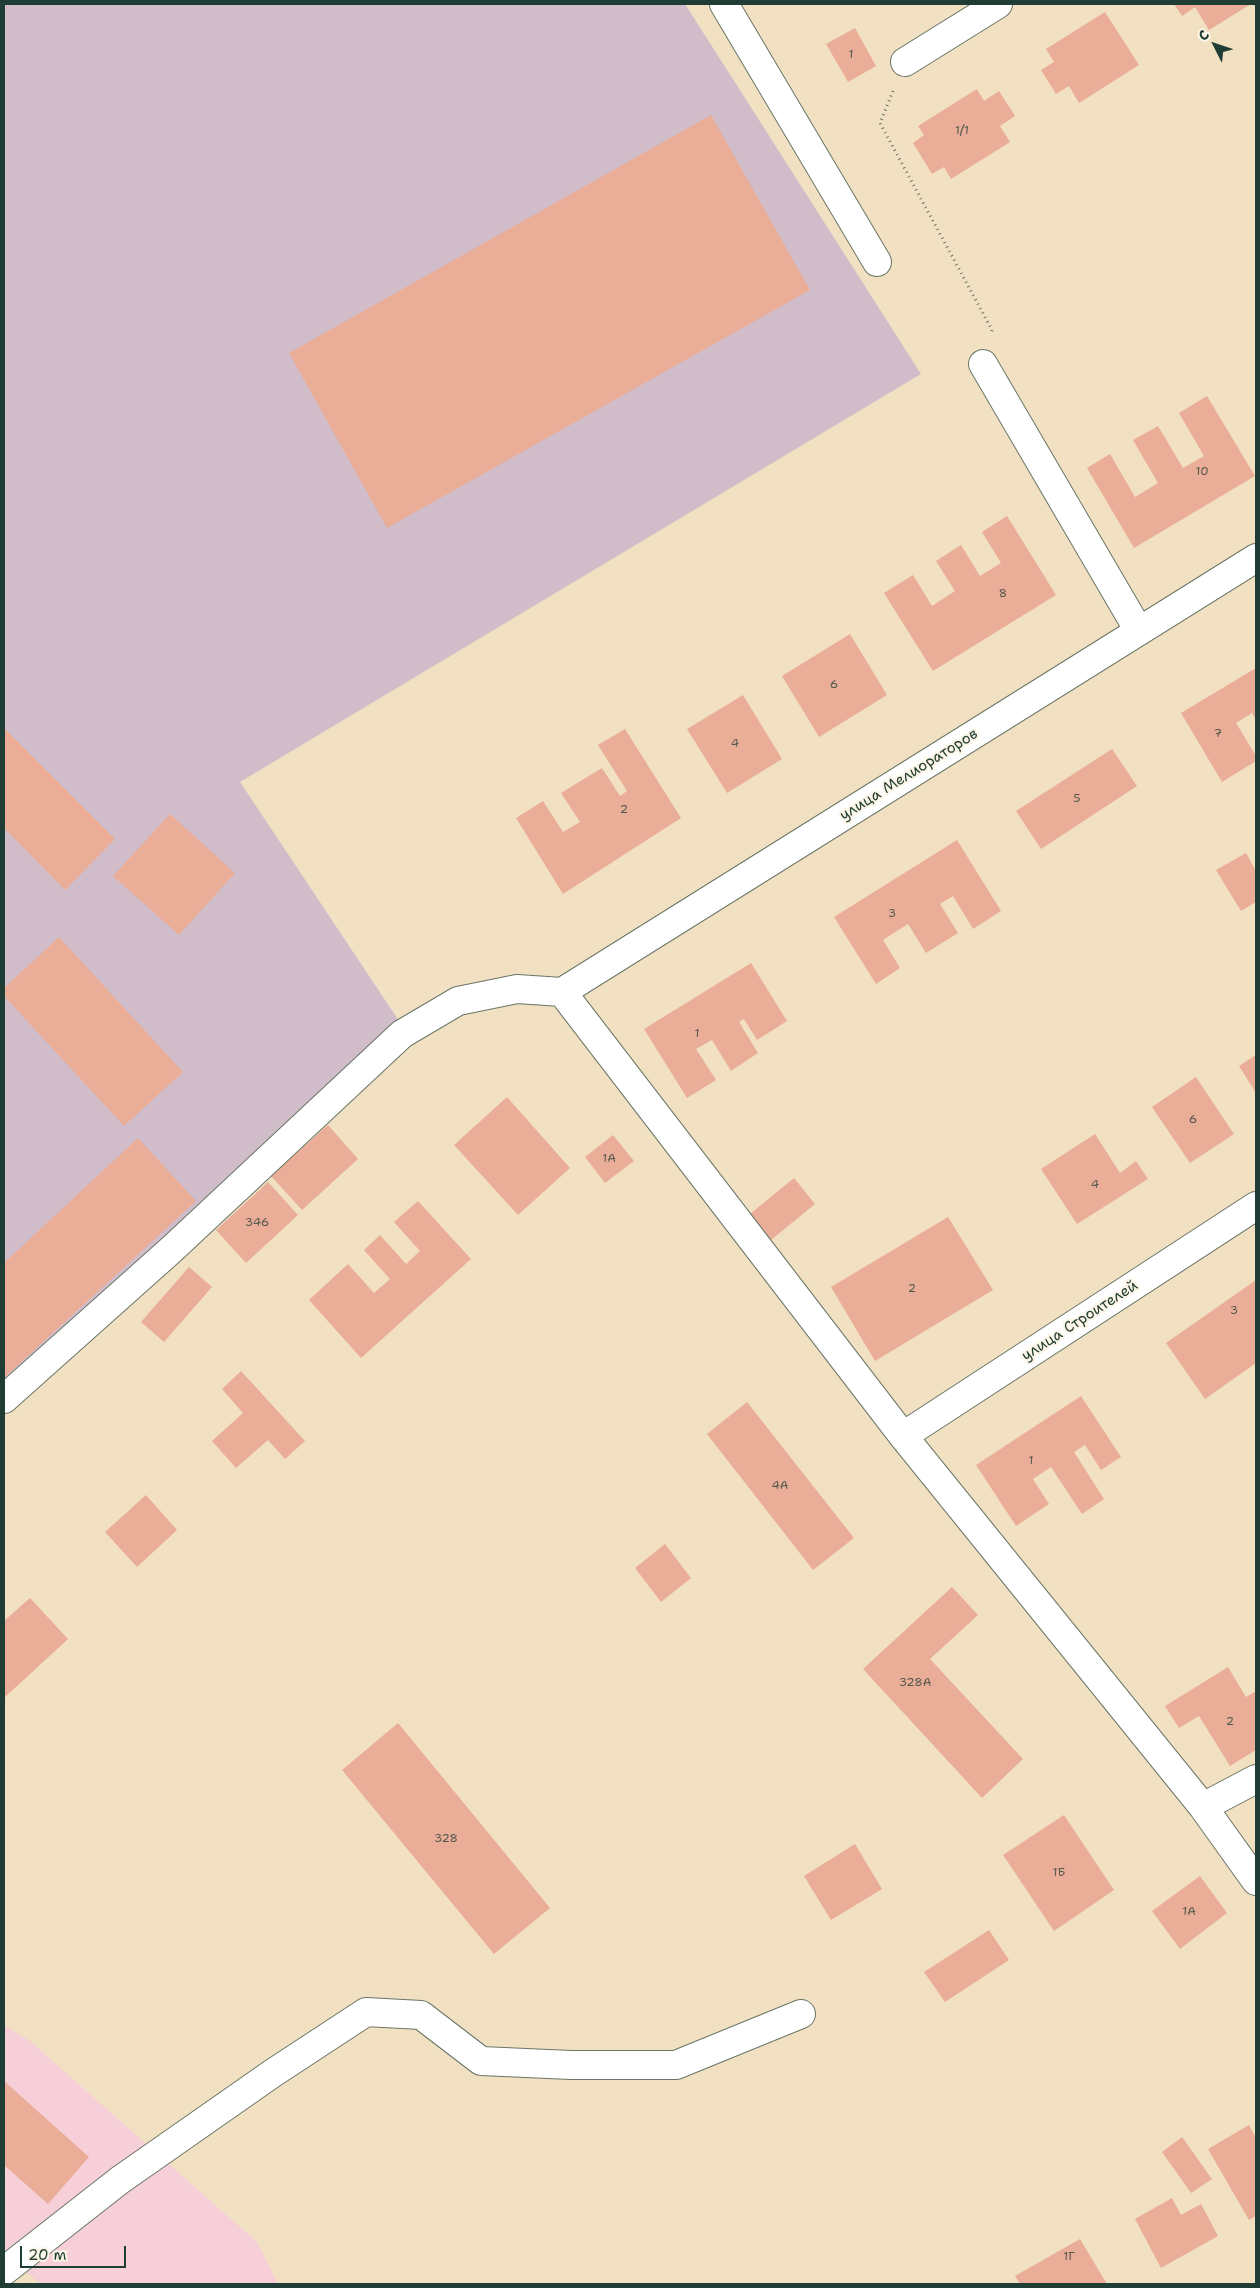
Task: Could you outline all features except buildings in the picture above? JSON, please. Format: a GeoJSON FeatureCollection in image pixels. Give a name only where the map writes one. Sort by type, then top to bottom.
{"type":"FeatureCollection","features":[{"type":"Feature","properties":{"kind":"street"},"geometry":{"type":"LineString","coordinates":[[724,4],[877,262]]}},
{"type":"Feature","properties":{"kind":"street"},"geometry":{"type":"LineString","coordinates":[[905,62],[998,4]]}},
{"type":"Feature","properties":{"kind":"street"},"geometry":{"type":"LineString","coordinates":[[983,364],[1139,631]]}},
{"type":"Feature","properties":{"kind":"street","name":"улица Мелиораторов"},"geometry":{"type":"LineString","coordinates":[[562,992],[1256,558]]}},
{"type":"Feature","properties":{"kind":"street"},"geometry":{"type":"LineString","coordinates":[[4,1399],[180,1242],[402,1034],[458,1001],[517,990],[562,992],[903,1436],[1203,1808],[1256,1881]]}},
{"type":"Feature","properties":{"kind":"street","name":"улица Строителей"},"geometry":{"type":"LineString","coordinates":[[903,1436],[1256,1206]]}},
{"type":"Feature","properties":{"kind":"street"},"geometry":{"type":"LineString","coordinates":[[1203,1808],[1256,1779]]}},
{"type":"Feature","properties":{"kind":"street"},"geometry":{"type":"LineString","coordinates":[[4,2272],[120,2180],[273,2073],[366,2012],[421,2015],[480,2060],[571,2065],[676,2065],[801,2014]]}},
{"type":"Feature","properties":{"kind":"path"},"geometry":{"type":"LineString","coordinates":[[905,62],[880,123],[992,330],[983,364]]}},
{"type":"Feature","properties":{"kind":"shaded area"},"geometry":{"type":"Polygon","coordinates":[[[4,4],[685,4],[921,374],[240,782],[401,1024],[4,1389],[4,4]]]}},
{"type":"Feature","properties":{"kind":"shaded area"},"geometry":{"type":"Polygon","coordinates":[[[4,2025],[30,2041],[257,2242],[278,2284],[41,2284],[4,2256],[4,2025]]]}}]}
